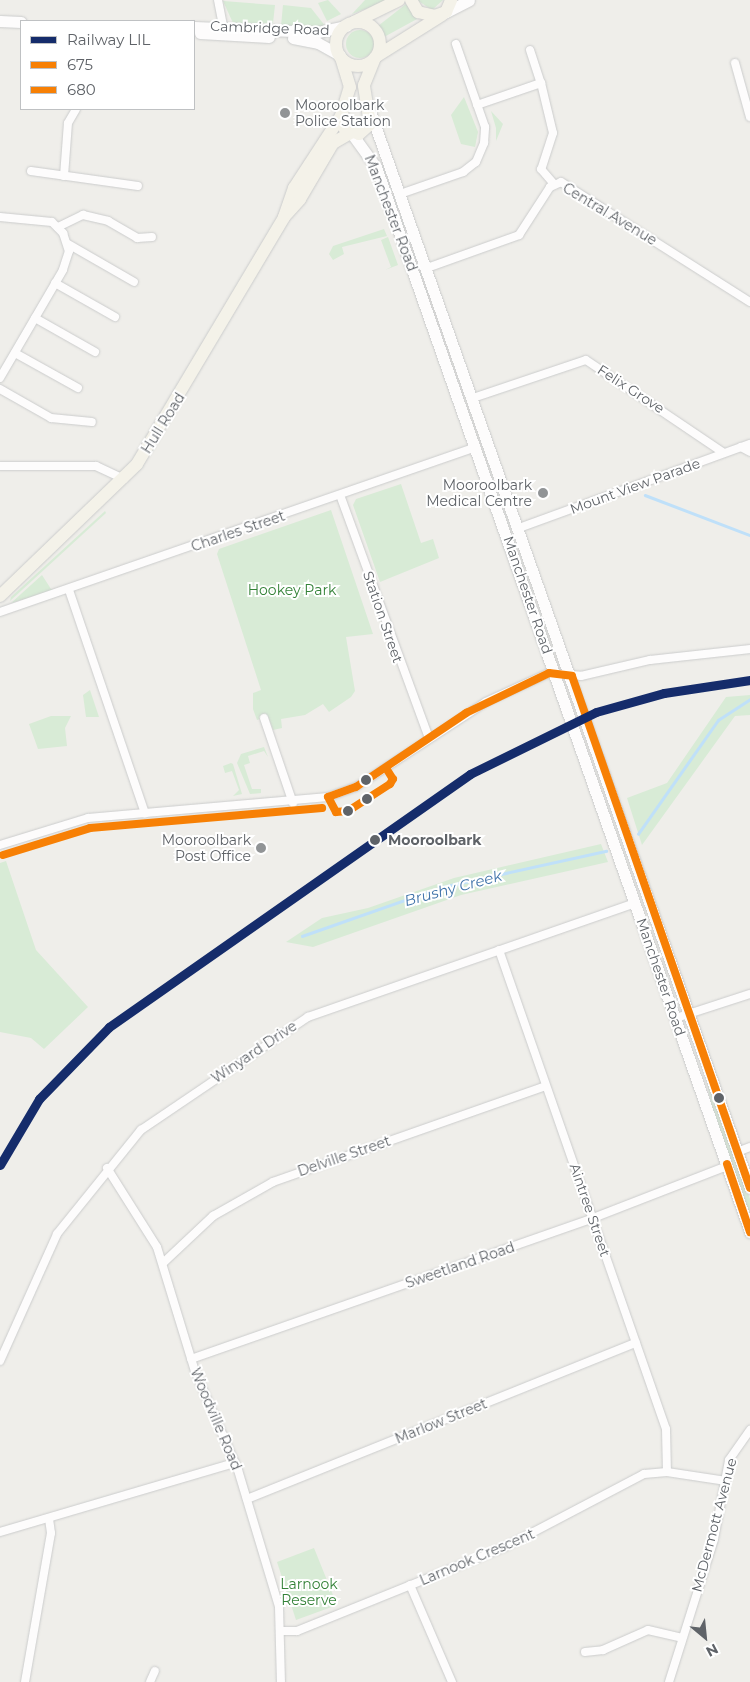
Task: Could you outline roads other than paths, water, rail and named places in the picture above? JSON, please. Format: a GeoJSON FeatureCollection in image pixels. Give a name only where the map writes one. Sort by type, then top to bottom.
{"type":"FeatureCollection","features":[{"type":"Feature","properties":{"kind":"main road"},"geometry":{"type":"LineString","coordinates":[[399,0],[349,24],[337,39],[341,56],[358,66],[469,0]]}},
{"type":"Feature","properties":{"kind":"main road"},"geometry":{"type":"LineString","coordinates":[[411,0],[421,14],[443,14]]}},
{"type":"Feature","properties":{"kind":"main road"},"geometry":{"type":"LineString","coordinates":[[443,14],[451,0]]}},
{"type":"Feature","properties":{"kind":"main road"},"geometry":{"type":"LineString","coordinates":[[0,21],[20,22]]}},
{"type":"Feature","properties":{"kind":"main road","name":"Cambridge Road"},"geometry":{"type":"LineString","coordinates":[[195,32],[276,34],[326,32],[349,24]]}},
{"type":"Feature","properties":{"kind":"main road"},"geometry":{"type":"LineString","coordinates":[[349,24],[366,24],[377,33],[376,57],[364,85],[370,113]]}},
{"type":"Feature","properties":{"kind":"main road","name":"Cambridge Road"},"geometry":{"type":"LineString","coordinates":[[195,27],[223,26],[310,40],[341,56]]}},
{"type":"Feature","properties":{"kind":"main road","name":"Hull Road"},"geometry":{"type":"LineString","coordinates":[[0,596],[124,479],[157,436],[284,217],[288,197],[323,149],[342,114],[350,87],[341,56]]}},
{"type":"Feature","properties":{"kind":"main road"},"geometry":{"type":"LineString","coordinates":[[351,134],[342,125],[342,114],[358,105],[370,113]]}},
{"type":"Feature","properties":{"kind":"main road","name":"Hull Road"},"geometry":{"type":"LineString","coordinates":[[323,149],[336,140],[368,128],[370,113]]}},
{"type":"Feature","properties":{"kind":"main road","name":"Manchester Road"},"geometry":{"type":"LineString","coordinates":[[370,113],[520,528],[750,1188]]}},
{"type":"Feature","properties":{"kind":"main road","name":"Manchester Road"},"geometry":{"type":"LineString","coordinates":[[351,134],[373,158],[750,1232]]}},
{"type":"Feature","properties":{"kind":"main road"},"geometry":{"type":"LineString","coordinates":[[476,448],[489,443]]}},
{"type":"Feature","properties":{"kind":"main road"},"geometry":{"type":"LineString","coordinates":[[532,607],[546,602]]}},
{"type":"Feature","properties":{"kind":"main road"},"geometry":{"type":"LineString","coordinates":[[635,903],[649,898]]}},
{"type":"Feature","properties":{"kind":"street"},"geometry":{"type":"LineString","coordinates":[[218,0],[223,26]]}},
{"type":"Feature","properties":{"kind":"street"},"geometry":{"type":"LineString","coordinates":[[400,194],[463,172],[476,162],[485,134],[456,44]]}},
{"type":"Feature","properties":{"kind":"street"},"geometry":{"type":"LineString","coordinates":[[530,50],[541,83],[553,132],[541,169],[554,184]]}},
{"type":"Feature","properties":{"kind":"street"},"geometry":{"type":"LineString","coordinates":[[735,63],[750,116]]}},
{"type":"Feature","properties":{"kind":"street"},"geometry":{"type":"LineString","coordinates":[[477,105],[541,83]]}},
{"type":"Feature","properties":{"kind":"street"},"geometry":{"type":"LineString","coordinates":[[64,176],[68,123],[75,110]]}},
{"type":"Feature","properties":{"kind":"street"},"geometry":{"type":"LineString","coordinates":[[31,170],[138,186]]}},
{"type":"Feature","properties":{"kind":"street","name":"Central Avenue"},"geometry":{"type":"LineString","coordinates":[[427,268],[519,234],[554,184],[565,183],[750,302]]}},
{"type":"Feature","properties":{"kind":"street"},"geometry":{"type":"LineString","coordinates":[[58,227],[82,215],[108,221],[137,238],[152,238]]}},
{"type":"Feature","properties":{"kind":"street"},"geometry":{"type":"LineString","coordinates":[[0,217],[46,220],[58,227],[68,244],[134,282]]}},
{"type":"Feature","properties":{"kind":"street"},"geometry":{"type":"LineString","coordinates":[[0,378],[66,262],[68,244]]}},
{"type":"Feature","properties":{"kind":"street"},"geometry":{"type":"LineString","coordinates":[[55,283],[115,317]]}},
{"type":"Feature","properties":{"kind":"street"},"geometry":{"type":"LineString","coordinates":[[35,318],[95,352]]}},
{"type":"Feature","properties":{"kind":"street"},"geometry":{"type":"LineString","coordinates":[[15,353],[78,388]]}},
{"type":"Feature","properties":{"kind":"street","name":"Felix Grove"},"geometry":{"type":"LineString","coordinates":[[473,398],[586,360],[724,453]]}},
{"type":"Feature","properties":{"kind":"street"},"geometry":{"type":"LineString","coordinates":[[0,389],[51,418],[92,422]]}},
{"type":"Feature","properties":{"kind":"street","name":"Mount View Parade"},"geometry":{"type":"LineString","coordinates":[[520,528],[750,444]]}},
{"type":"Feature","properties":{"kind":"street"},"geometry":{"type":"LineString","coordinates":[[741,447],[750,452]]}},
{"type":"Feature","properties":{"kind":"street","name":"Charles Street"},"geometry":{"type":"LineString","coordinates":[[0,612],[69,590],[476,448]]}},
{"type":"Feature","properties":{"kind":"street"},"geometry":{"type":"LineString","coordinates":[[0,466],[96,466],[124,479]]}},
{"type":"Feature","properties":{"kind":"street","name":"Station Street"},"geometry":{"type":"LineString","coordinates":[[340,495],[429,738]]}},
{"type":"Feature","properties":{"kind":"street"},"geometry":{"type":"LineString","coordinates":[[69,590],[145,813]]}},
{"type":"Feature","properties":{"kind":"street"},"geometry":{"type":"LineString","coordinates":[[0,845],[88,818],[293,803],[347,791],[498,695],[555,672],[572,676],[669,657],[750,649]]}},
{"type":"Feature","properties":{"kind":"street"},"geometry":{"type":"LineString","coordinates":[[264,718],[293,803]]}},
{"type":"Feature","properties":{"kind":"street","name":"Winyard Drive"},"geometry":{"type":"LineString","coordinates":[[0,1361],[57,1234],[134,1135],[295,1023],[635,903]]}},
{"type":"Feature","properties":{"kind":"street","name":"Aintree Street"},"geometry":{"type":"LineString","coordinates":[[499,950],[666,1429],[667,1472]]}},
{"type":"Feature","properties":{"kind":"street"},"geometry":{"type":"LineString","coordinates":[[676,1018],[750,994]]}},
{"type":"Feature","properties":{"kind":"street","name":"Delville Street"},"geometry":{"type":"LineString","coordinates":[[163,1263],[213,1216],[265,1186],[546,1086]]}},
{"type":"Feature","properties":{"kind":"street"},"geometry":{"type":"LineString","coordinates":[[737,1152],[750,1147]]}},
{"type":"Feature","properties":{"kind":"street","name":"Sweetland Road"},"geometry":{"type":"LineString","coordinates":[[191,1359],[593,1218],[727,1166]]}},
{"type":"Feature","properties":{"kind":"street","name":"Woodville Road"},"geometry":{"type":"LineString","coordinates":[[107,1168],[163,1263],[191,1359],[235,1463],[276,1593],[282,1631],[281,1682]]}},
{"type":"Feature","properties":{"kind":"street","name":"Marlow Street"},"geometry":{"type":"LineString","coordinates":[[247,1499],[636,1342]]}},
{"type":"Feature","properties":{"kind":"street","name":"McDermott Avenue"},"geometry":{"type":"LineString","coordinates":[[669,1682],[714,1539],[729,1460],[750,1430]]}},
{"type":"Feature","properties":{"kind":"street"},"geometry":{"type":"LineString","coordinates":[[0,1532],[235,1463]]}},
{"type":"Feature","properties":{"kind":"street","name":"Larnook Crescent"},"geometry":{"type":"LineString","coordinates":[[282,1631],[297,1630],[519,1541],[634,1478],[667,1472],[726,1481]]}},
{"type":"Feature","properties":{"kind":"street"},"geometry":{"type":"LineString","coordinates":[[25,1682],[51,1532],[49,1518]]}},
{"type":"Feature","properties":{"kind":"street"},"geometry":{"type":"LineString","coordinates":[[410,1585],[452,1682]]}},
{"type":"Feature","properties":{"kind":"street"},"geometry":{"type":"LineString","coordinates":[[585,1652],[603,1650],[648,1630],[682,1638]]}},
{"type":"Feature","properties":{"kind":"street"},"geometry":{"type":"LineString","coordinates":[[150,1682],[155,1671]]}},
{"type":"Feature","properties":{"kind":"waterway"},"geometry":{"type":"LineString","coordinates":[[645,495],[750,535]]}},
{"type":"Feature","properties":{"kind":"waterway","name":"Brushy Creek"},"geometry":{"type":"LineString","coordinates":[[638,834],[718,720],[750,699]]}},
{"type":"Feature","properties":{"kind":"waterway","name":"Brushy Creek"},"geometry":{"type":"LineString","coordinates":[[302,936],[442,887],[606,851]]}},
{"type":"Feature","properties":{"kind":"rail line","name":"LIL"},"geometry":{"type":"LineString","coordinates":[[0,1165],[39,1099],[109,1027],[470,774],[596,712],[664,693],[750,680]]}},
{"type":"Feature","properties":{"kind":"place","name":"Mooroolbark Police Station"},"geometry":{"type":"Point","coordinates":[285,113]}},
{"type":"Feature","properties":{"kind":"place","name":"Mooroolbark Medical Centre"},"geometry":{"type":"Point","coordinates":[543,493]}},
{"type":"Feature","properties":{"kind":"place","name":"Mooroolbark"},"geometry":{"type":"Point","coordinates":[375,840]}},
{"type":"Feature","properties":{"kind":"place","name":"Mooroolbark Post Office"},"geometry":{"type":"Point","coordinates":[261,848]}},
{"type":"Feature","properties":{"kind":"park label","name":"Hookey Park"},"geometry":{"type":"Point","coordinates":[292,590]}},
{"type":"Feature","properties":{"kind":"park label","name":"Larnook Reserve"},"geometry":{"type":"Point","coordinates":[309,1592]}}]}
